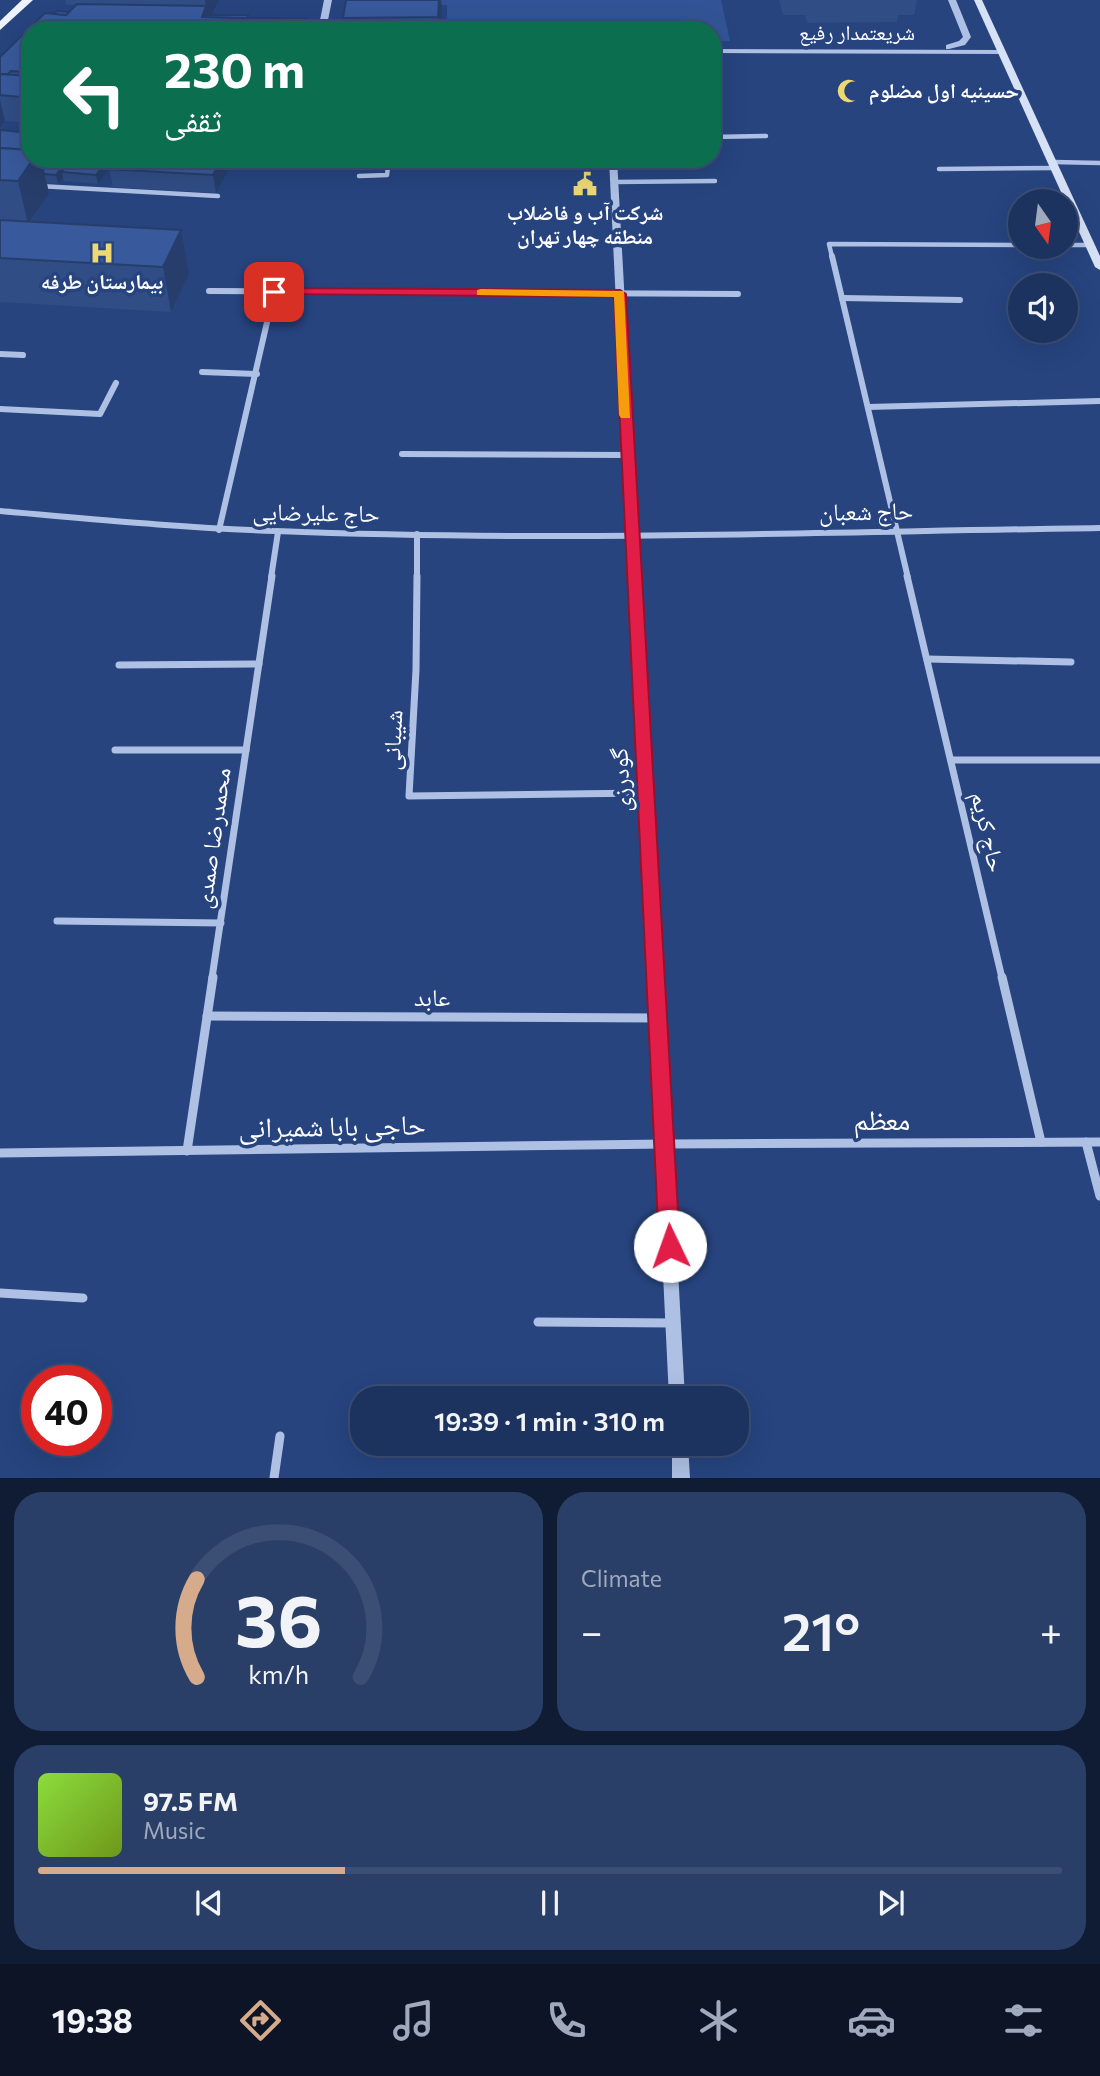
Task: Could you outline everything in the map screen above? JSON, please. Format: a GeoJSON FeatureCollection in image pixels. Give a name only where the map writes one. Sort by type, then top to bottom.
{"type":"FeatureCollection","features":[{"type":"Feature","properties":{"kind":"main road"},"geometry":{"type":"LineString","coordinates":[[0,27],[28,0]]}},
{"type":"Feature","properties":{"kind":"main road"},"geometry":{"type":"LineString","coordinates":[[978,0],[1100,265]]}},
{"type":"Feature","properties":{"kind":"street"},"geometry":{"type":"LineString","coordinates":[[324,21],[328,0]]}},
{"type":"Feature","properties":{"kind":"street"},"geometry":{"type":"LineString","coordinates":[[920,50],[958,45],[966,40],[967,34],[952,0]]}},
{"type":"Feature","properties":{"kind":"street","name":"شریعتمدار رفیع"},"geometry":{"type":"LineString","coordinates":[[721,51],[1001,51]]}},
{"type":"Feature","properties":{"kind":"street"},"geometry":{"type":"LineString","coordinates":[[721,136],[766,135]]}},
{"type":"Feature","properties":{"kind":"street"},"geometry":{"type":"LineString","coordinates":[[939,169],[1100,163]]}},
{"type":"Feature","properties":{"kind":"street"},"geometry":{"type":"LineString","coordinates":[[359,176],[387,175],[388,168]]}},
{"type":"Feature","properties":{"kind":"street","name":"گودرزی"},"geometry":{"type":"LineString","coordinates":[[613,168],[677,1386]]}},
{"type":"Feature","properties":{"kind":"street"},"geometry":{"type":"LineString","coordinates":[[106,190],[112,180]]}},
{"type":"Feature","properties":{"kind":"street"},"geometry":{"type":"LineString","coordinates":[[614,182],[715,181]]}},
{"type":"Feature","properties":{"kind":"street"},"geometry":{"type":"LineString","coordinates":[[26,185],[218,196]]}},
{"type":"Feature","properties":{"kind":"street","name":"حاج کریم"},"geometry":{"type":"LineString","coordinates":[[1008,245],[829,244],[1041,1142]]}},
{"type":"Feature","properties":{"kind":"street"},"geometry":{"type":"LineString","coordinates":[[1078,245],[1091,245]]}},
{"type":"Feature","properties":{"kind":"street"},"geometry":{"type":"LineString","coordinates":[[209,291],[738,294]]}},
{"type":"Feature","properties":{"kind":"street"},"geometry":{"type":"LineString","coordinates":[[219,530],[274,292]]}},
{"type":"Feature","properties":{"kind":"street"},"geometry":{"type":"LineString","coordinates":[[842,298],[960,300]]}},
{"type":"Feature","properties":{"kind":"street"},"geometry":{"type":"LineString","coordinates":[[0,354],[23,355]]}},
{"type":"Feature","properties":{"kind":"street"},"geometry":{"type":"LineString","coordinates":[[202,372],[257,374]]}},
{"type":"Feature","properties":{"kind":"street"},"geometry":{"type":"LineString","coordinates":[[0,409],[100,414],[116,383]]}},
{"type":"Feature","properties":{"kind":"street"},"geometry":{"type":"LineString","coordinates":[[867,407],[1100,401]]}},
{"type":"Feature","properties":{"kind":"street"},"geometry":{"type":"LineString","coordinates":[[402,454],[628,455]]}},
{"type":"Feature","properties":{"kind":"street","name":"حاج علیرضایی"},"geometry":{"type":"LineString","coordinates":[[0,511],[219,530],[632,534]]}},
{"type":"Feature","properties":{"kind":"street","name":"حاج شعبان"},"geometry":{"type":"LineString","coordinates":[[632,534],[1100,528]]}},
{"type":"Feature","properties":{"kind":"street","name":"محمدرضا صمدی"},"geometry":{"type":"LineString","coordinates":[[187,1151],[278,532]]}},
{"type":"Feature","properties":{"kind":"street","name":"شیبانی"},"geometry":{"type":"LineString","coordinates":[[417,534],[416,670],[410,796],[646,793]]}},
{"type":"Feature","properties":{"kind":"street"},"geometry":{"type":"LineString","coordinates":[[927,659],[1071,662]]}},
{"type":"Feature","properties":{"kind":"street"},"geometry":{"type":"LineString","coordinates":[[119,666],[259,664]]}},
{"type":"Feature","properties":{"kind":"street"},"geometry":{"type":"LineString","coordinates":[[115,750],[246,750]]}},
{"type":"Feature","properties":{"kind":"street"},"geometry":{"type":"LineString","coordinates":[[951,760],[1100,760]]}},
{"type":"Feature","properties":{"kind":"street"},"geometry":{"type":"LineString","coordinates":[[57,921],[221,923]]}},
{"type":"Feature","properties":{"kind":"street","name":"عابد"},"geometry":{"type":"LineString","coordinates":[[207,1016],[657,1018]]}},
{"type":"Feature","properties":{"kind":"street"},"geometry":{"type":"LineString","coordinates":[[1086,1142],[1100,1196]]}},
{"type":"Feature","properties":{"kind":"street","name":"معظم"},"geometry":{"type":"LineString","coordinates":[[664,1144],[1100,1142]]}},
{"type":"Feature","properties":{"kind":"street","name":"حاجی بابا شمیرانی"},"geometry":{"type":"LineString","coordinates":[[0,1153],[664,1144]]}},
{"type":"Feature","properties":{"kind":"street"},"geometry":{"type":"LineString","coordinates":[[0,1293],[83,1298]]}},
{"type":"Feature","properties":{"kind":"street"},"geometry":{"type":"LineString","coordinates":[[538,1322],[674,1323]]}},
{"type":"Feature","properties":{"kind":"street"},"geometry":{"type":"LineString","coordinates":[[274,1478],[280,1436]]}},
{"type":"Feature","properties":{"kind":"street"},"geometry":{"type":"LineString","coordinates":[[680,1456],[681,1478]]}},
{"type":"Feature","properties":{"kind":"shaded area"},"geometry":{"type":"Polygon","coordinates":[[[348,0],[721,0],[730,41],[721,41],[721,21],[447,21],[447,5],[347,5],[348,0]]]}},
{"type":"Feature","properties":{"kind":"building"},"geometry":{"type":"Polygon","coordinates":[[[346,0],[439,0],[438,17],[343,18],[346,0]]]}},
{"type":"Feature","properties":{"kind":"building"},"geometry":{"type":"Polygon","coordinates":[[[77,4],[206,6],[202,17],[307,19],[37,21],[45,13],[66,15],[77,4]]]}},
{"type":"Feature","properties":{"kind":"building"},"geometry":{"type":"Polygon","coordinates":[[[57,11],[69,12],[66,15],[54,14],[57,11]]]}},
{"type":"Feature","properties":{"kind":"building"},"geometry":{"type":"Polygon","coordinates":[[[248,15],[247,18],[206,17],[248,15]]]}},
{"type":"Feature","properties":{"kind":"building"},"geometry":{"type":"Polygon","coordinates":[[[21,36],[21,72],[0,74],[0,57],[21,36]]]}},
{"type":"Feature","properties":{"kind":"building"},"geometry":{"type":"Polygon","coordinates":[[[0,74],[21,75],[21,97],[0,95],[0,74]]]}},
{"type":"Feature","properties":{"kind":"building"},"geometry":{"type":"Polygon","coordinates":[[[0,130],[21,132],[21,149],[0,148],[0,130]]]}},
{"type":"Feature","properties":{"kind":"building"},"geometry":{"type":"Polygon","coordinates":[[[0,148],[21,149],[21,168],[27,168],[18,181],[0,180],[0,148]]]}},
{"type":"Feature","properties":{"kind":"building"},"geometry":{"type":"Polygon","coordinates":[[[43,168],[61,168],[56,175],[44,174],[43,168]]]}},
{"type":"Feature","properties":{"kind":"building"},"geometry":{"type":"Polygon","coordinates":[[[65,168],[101,168],[96,175],[62,172],[65,168]]]}},
{"type":"Feature","properties":{"kind":"building"},"geometry":{"type":"Polygon","coordinates":[[[110,168],[216,168],[213,175],[110,168]]]}},
{"type":"Feature","properties":{"kind":"building"},"geometry":{"type":"Polygon","coordinates":[[[0,220],[181,230],[163,267],[0,258],[0,220]]]}},
{"type":"Feature","properties":{"kind":"slow traffic"},"geometry":{"type":"LineString","coordinates":[[481,293],[620,294],[626,415]]}},
{"type":"Feature","properties":{"kind":"place","name":"حسینیه اول مضلوم"},"geometry":{"type":"Point","coordinates":[849,91]}},
{"type":"Feature","properties":{"kind":"place","name":"شرکت آب و فاضلاب منطقه چهار تهران"},"geometry":{"type":"Point","coordinates":[585,184]}},
{"type":"Feature","properties":{"kind":"place","name":"بیمارستان طرفه"},"geometry":{"type":"Point","coordinates":[102,253]}},
{"type":"Feature","properties":{"kind":"route"},"geometry":{"type":"LineString","coordinates":[[274,292],[620,294],[670,1246]]}}]}
